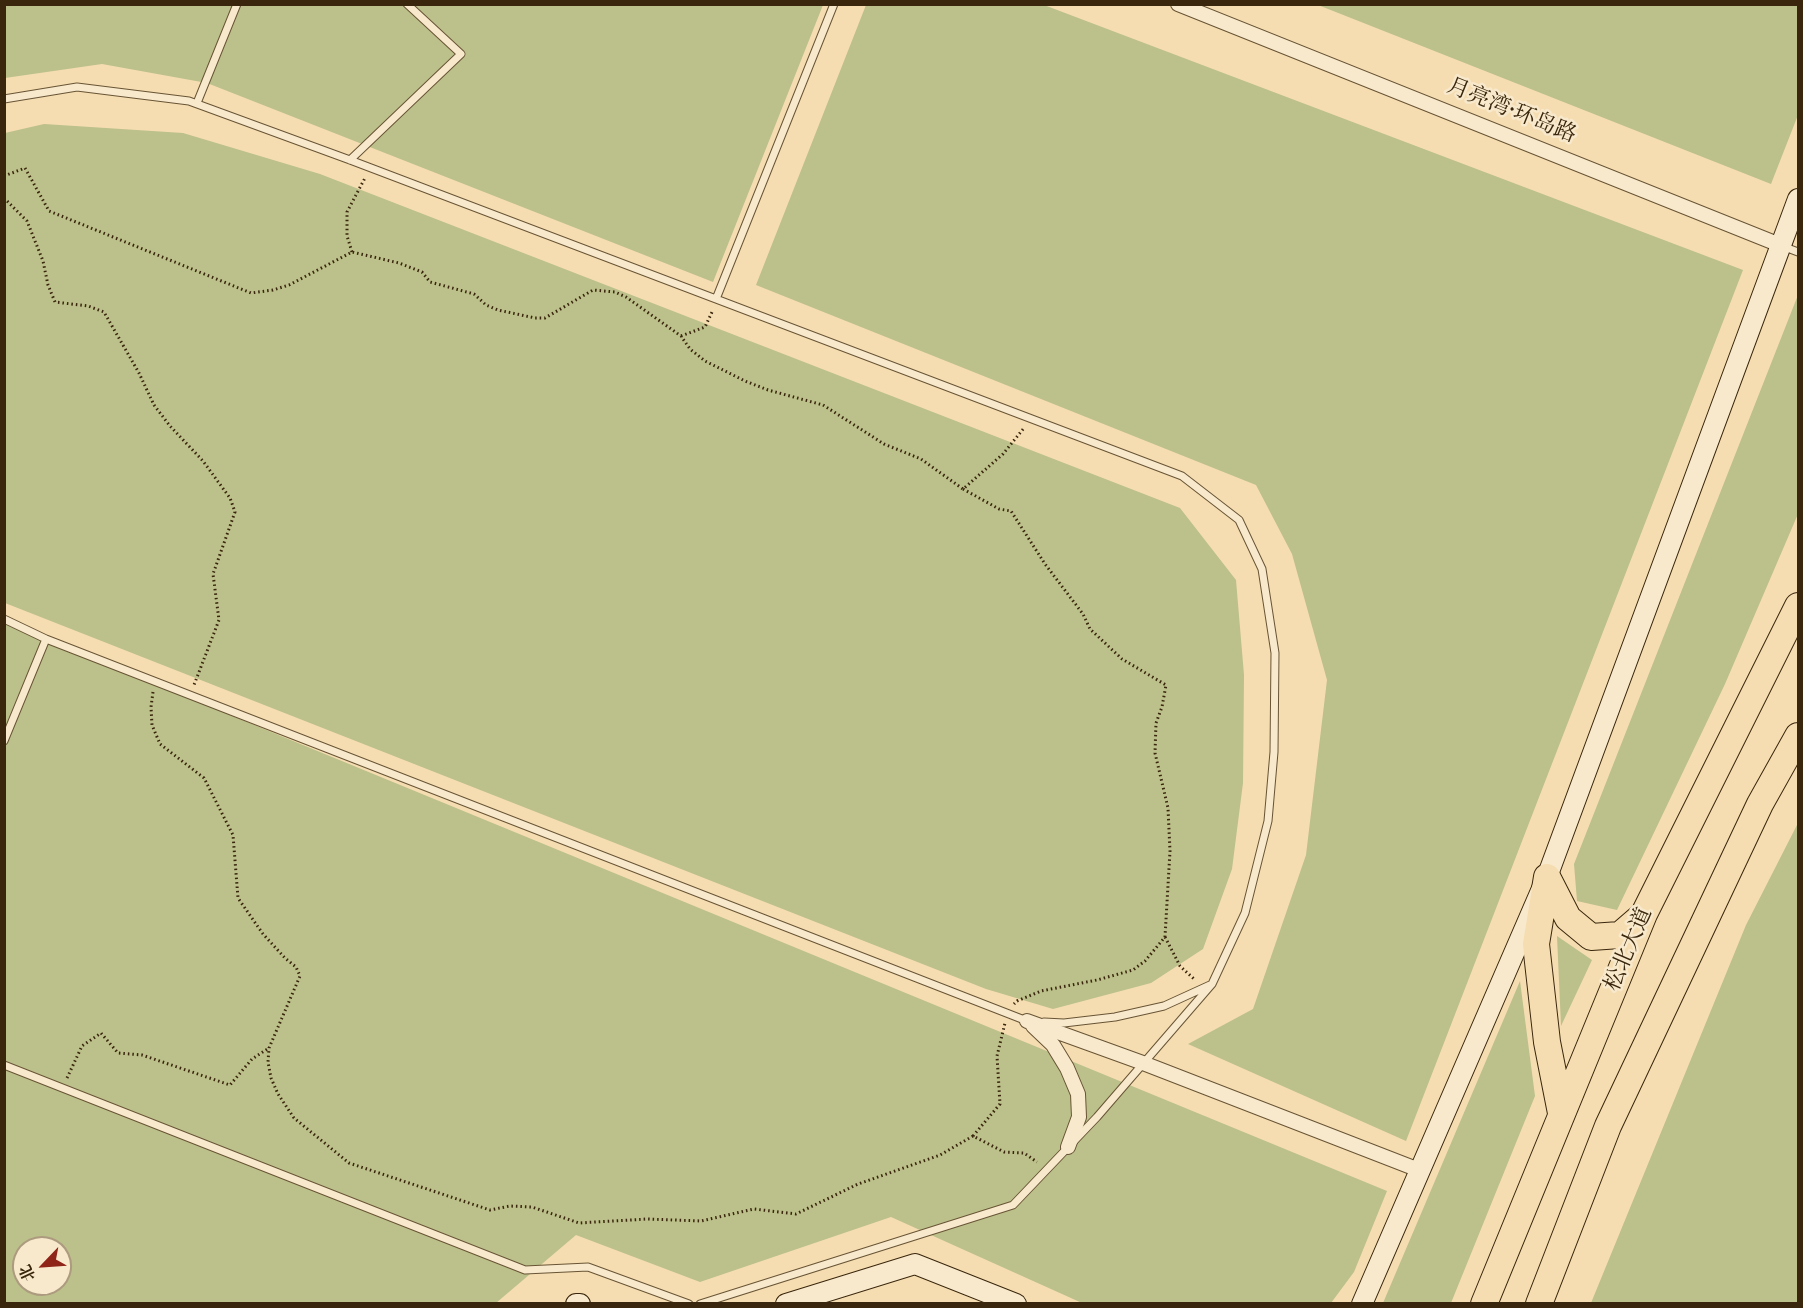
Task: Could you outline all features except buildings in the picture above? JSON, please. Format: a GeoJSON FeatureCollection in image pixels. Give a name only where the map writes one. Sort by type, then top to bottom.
{"type":"FeatureCollection","features":[{"type":"Feature","properties":{"kind":"highway","name":"松北大道"},"geometry":{"type":"LineString","coordinates":[[1484,1304],[1644,914],[1798,606]]}},
{"type":"Feature","properties":{"kind":"highway"},"geometry":{"type":"LineString","coordinates":[[1539,1304],[1608,1126],[1760,804],[1798,736]]}},
{"type":"Feature","properties":{"kind":"highway"},"geometry":{"type":"LineString","coordinates":[[1547,877],[1568,918],[1592,937],[1620,935],[1644,914]]}},
{"type":"Feature","properties":{"kind":"highway"},"geometry":{"type":"LineString","coordinates":[[1547,877],[1536,944],[1547,1042],[1561,1113]]}},
{"type":"Feature","properties":{"kind":"street","name":"月亮湾·环岛路"},"geometry":{"type":"LineString","coordinates":[[1178,4],[1789,248]]}},
{"type":"Feature","properties":{"kind":"street"},"geometry":{"type":"LineString","coordinates":[[1362,1304],[1547,877],[1789,248],[1798,199]]}},
{"type":"Feature","properties":{"kind":"street"},"geometry":{"type":"LineString","coordinates":[[1027,1021],[1143,1063],[1419,1170]]}},
{"type":"Feature","properties":{"kind":"street"},"geometry":{"type":"LineString","coordinates":[[1027,1021],[1053,1045],[1067,1068],[1078,1094],[1079,1117],[1068,1147]]}},
{"type":"Feature","properties":{"kind":"street"},"geometry":{"type":"LineString","coordinates":[[786,1304],[915,1264],[1016,1304]]}},
{"type":"Feature","properties":{"kind":"lane"},"geometry":{"type":"LineString","coordinates":[[197,103],[237,4]]}},
{"type":"Feature","properties":{"kind":"lane"},"geometry":{"type":"LineString","coordinates":[[350,160],[461,54],[407,4]]}},
{"type":"Feature","properties":{"kind":"lane"},"geometry":{"type":"LineString","coordinates":[[716,299],[834,4]]}},
{"type":"Feature","properties":{"kind":"lane"},"geometry":{"type":"LineString","coordinates":[[4,99],[77,87],[197,103],[1182,476],[1239,520],[1262,569],[1275,653],[1274,752],[1268,821],[1245,913],[1212,984],[1068,1147],[1013,1205],[700,1304]]}},
{"type":"Feature","properties":{"kind":"lane"},"geometry":{"type":"LineString","coordinates":[[4,619],[46,639],[190,696],[1027,1021],[1064,1023],[1115,1017],[1164,1006],[1212,984]]}},
{"type":"Feature","properties":{"kind":"lane"},"geometry":{"type":"LineString","coordinates":[[4,741],[46,639]]}},
{"type":"Feature","properties":{"kind":"lane"},"geometry":{"type":"LineString","coordinates":[[4,1065],[525,1270],[588,1267],[689,1304]]}},
{"type":"Feature","properties":{"kind":"path"},"geometry":{"type":"LineString","coordinates":[[4,177],[25,168],[49,211],[251,293],[288,285],[352,252],[399,263],[422,272],[430,282],[474,294],[486,305],[498,310],[535,318],[545,318],[593,290],[615,292],[681,336],[690,349],[705,361],[768,390],[823,405],[884,444],[921,459],[963,489],[999,509],[1011,511],[1045,564],[1083,614],[1090,630],[1122,659],[1166,685],[1156,723],[1155,739],[1158,770],[1168,808],[1170,851],[1164,937],[1180,966],[1203,988]]}},
{"type":"Feature","properties":{"kind":"path"},"geometry":{"type":"LineString","coordinates":[[352,252],[347,236],[347,212],[371,168]]}},
{"type":"Feature","properties":{"kind":"path"},"geometry":{"type":"LineString","coordinates":[[4,198],[27,221],[43,261],[48,285],[55,302],[88,306],[104,312],[154,405],[203,461],[230,498],[235,512],[213,574],[219,620],[190,696]]}},
{"type":"Feature","properties":{"kind":"path"},"geometry":{"type":"LineString","coordinates":[[681,336],[705,327],[716,299]]}},
{"type":"Feature","properties":{"kind":"path"},"geometry":{"type":"LineString","coordinates":[[963,489],[1003,454],[1018,438],[1030,418]]}},
{"type":"Feature","properties":{"kind":"path"},"geometry":{"type":"LineString","coordinates":[[155,682],[151,707],[152,725],[160,744],[204,778],[233,835],[238,898],[263,934],[296,967],[300,976],[269,1048],[268,1062],[271,1078],[278,1094],[294,1118],[349,1163],[490,1210],[510,1206],[532,1207],[579,1223],[647,1219],[701,1221],[754,1209],[796,1214],[858,1184],[940,1155],[973,1136],[1000,1104],[997,1056],[1007,1013],[1017,1001],[1041,991],[1133,970],[1145,961],[1164,937]]}},
{"type":"Feature","properties":{"kind":"path"},"geometry":{"type":"LineString","coordinates":[[62,1089],[82,1046],[101,1033],[118,1053],[142,1055],[230,1085],[252,1059],[269,1048]]}},
{"type":"Feature","properties":{"kind":"path"},"geometry":{"type":"LineString","coordinates":[[973,1136],[1004,1152],[1024,1153],[1047,1169]]}},
{"type":"Feature","properties":{"kind":"green space"},"geometry":{"type":"Polygon","coordinates":[[[4,5],[823,5],[713,282],[207,83],[102,64],[5,78],[4,5]]]}},
{"type":"Feature","properties":{"kind":"green space"},"geometry":{"type":"Polygon","coordinates":[[[866,5],[1044,5],[1743,270],[1406,1141],[1188,1044],[1253,1009],[1306,855],[1327,680],[1292,554],[1256,485],[756,285],[866,5]]]}},
{"type":"Feature","properties":{"kind":"green space"},"geometry":{"type":"Polygon","coordinates":[[[1318,5],[1798,5],[1798,115],[1771,184],[1318,5]]]}},
{"type":"Feature","properties":{"kind":"green space"},"geometry":{"type":"Polygon","coordinates":[[[44,124],[183,133],[320,174],[1180,508],[1236,580],[1244,675],[1243,783],[1232,869],[1203,949],[1151,983],[1053,1009],[986,989],[5,603],[5,133],[44,124]]]}},
{"type":"Feature","properties":{"kind":"green space"},"geometry":{"type":"Polygon","coordinates":[[[1798,295],[1798,514],[1725,684],[1617,910],[1577,901],[1574,864],[1798,295]]]}},
{"type":"Feature","properties":{"kind":"green space"},"geometry":{"type":"Polygon","coordinates":[[[4,622],[1387,1191],[1354,1272],[1331,1303],[1082,1303],[891,1217],[700,1282],[576,1235],[496,1303],[5,1303],[4,622]]]}},
{"type":"Feature","properties":{"kind":"green space"},"geometry":{"type":"Polygon","coordinates":[[[1798,823],[1798,1303],[1591,1303],[1746,925],[1798,823]]]}},
{"type":"Feature","properties":{"kind":"green space"},"geometry":{"type":"Polygon","coordinates":[[[1557,936],[1592,960],[1561,1026],[1557,936]]]}},
{"type":"Feature","properties":{"kind":"green space"},"geometry":{"type":"Polygon","coordinates":[[[1520,981],[1535,1096],[1451,1303],[1383,1303],[1520,981]]]}}]}
